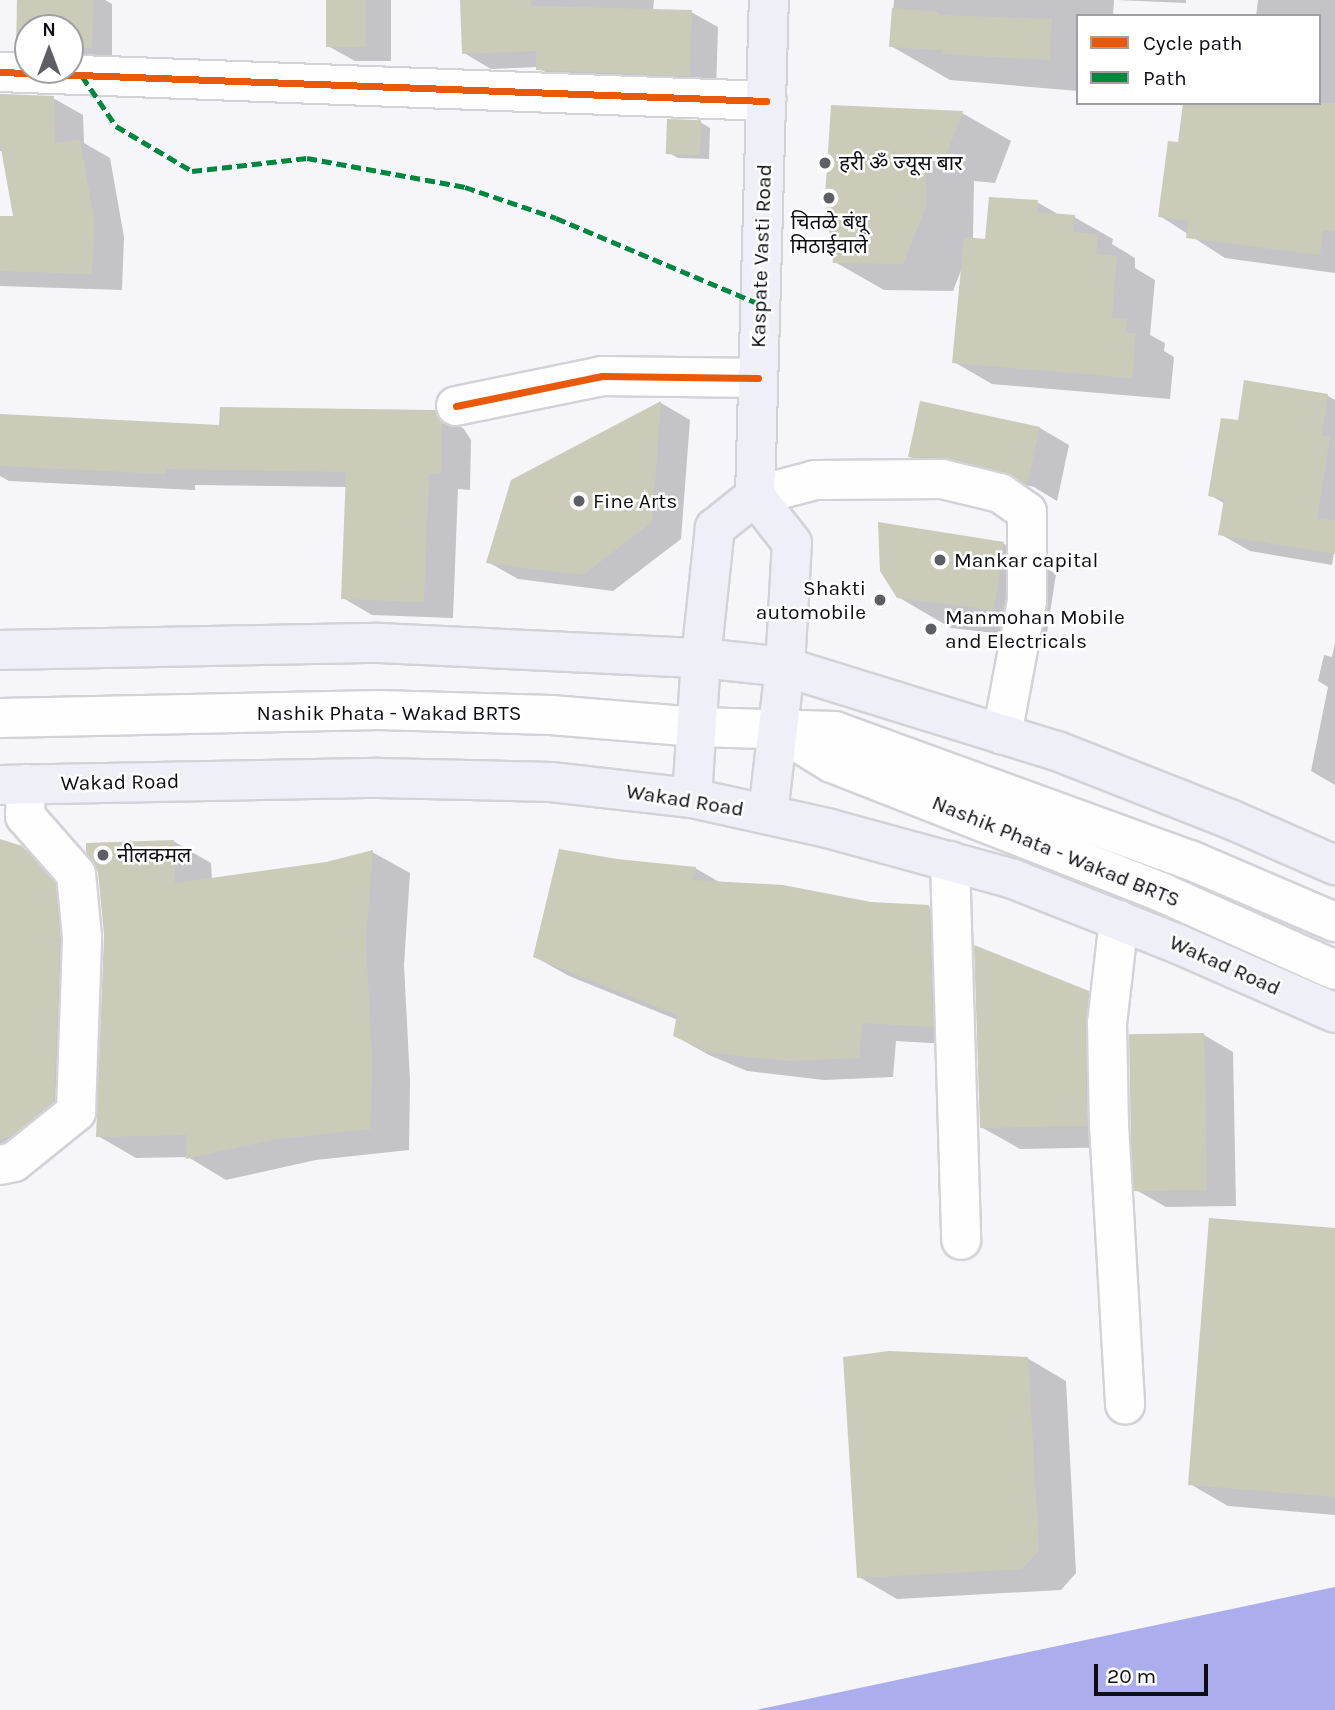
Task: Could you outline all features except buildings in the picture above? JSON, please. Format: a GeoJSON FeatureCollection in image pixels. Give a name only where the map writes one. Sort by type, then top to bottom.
{"type":"FeatureCollection","features":[{"type":"Feature","properties":{"kind":"main road","name":"Kaspate Vasti Road"},"geometry":{"type":"LineString","coordinates":[[755,496],[769,0]]}},
{"type":"Feature","properties":{"kind":"main road"},"geometry":{"type":"LineString","coordinates":[[692,798],[701,659],[715,528],[755,496],[792,542],[785,667],[768,814]]}},
{"type":"Feature","properties":{"kind":"main road"},"geometry":{"type":"LineString","coordinates":[[0,650],[379,643],[701,659],[785,667],[1057,751],[1133,780],[1335,866]]}},
{"type":"Feature","properties":{"kind":"main road","name":"Wakad Road"},"geometry":{"type":"LineString","coordinates":[[13,785],[379,778],[551,782],[692,798],[768,814],[1013,879],[1119,920],[1335,1013]]}},
{"type":"Feature","properties":{"kind":"street"},"geometry":{"type":"LineString","coordinates":[[0,72],[766,101]]}},
{"type":"Feature","properties":{"kind":"street"},"geometry":{"type":"LineString","coordinates":[[456,406],[602,376],[758,378]]}},
{"type":"Feature","properties":{"kind":"street"},"geometry":{"type":"LineString","coordinates":[[755,496],[815,480],[942,479],[1000,493],[1027,512],[1027,601],[1002,735]]}},
{"type":"Feature","properties":{"kind":"street","name":"Nashik Phata - Wakad BRTS"},"geometry":{"type":"LineString","coordinates":[[0,718],[379,710],[551,715],[697,727],[835,731],[1190,860],[1335,922]]}},
{"type":"Feature","properties":{"kind":"street","name":"Nashik Phata - Wakad BRTS"},"geometry":{"type":"LineString","coordinates":[[778,730],[832,762],[1163,893],[1335,970]]}},
{"type":"Feature","properties":{"kind":"street"},"geometry":{"type":"LineString","coordinates":[[0,1165],[14,1162],[76,1112],[82,937],[76,874],[25,816],[13,785]]}},
{"type":"Feature","properties":{"kind":"street"},"geometry":{"type":"LineString","coordinates":[[950,861],[961,1240]]}},
{"type":"Feature","properties":{"kind":"street"},"geometry":{"type":"LineString","coordinates":[[1119,920],[1107,1023],[1108,1125],[1125,1405]]}},
{"type":"Feature","properties":{"kind":"water"},"geometry":{"type":"Polygon","coordinates":[[[1335,1587],[1335,1710],[756,1710],[1335,1587]]]}},
{"type":"Feature","properties":{"kind":"marked path"},"geometry":{"type":"LineString","coordinates":[[84,79],[116,126],[192,171],[307,158],[465,187],[556,218],[760,304]]}},
{"type":"Feature","properties":{"kind":"cycle path"},"geometry":{"type":"LineString","coordinates":[[0,72],[766,101]]}},
{"type":"Feature","properties":{"kind":"cycle path"},"geometry":{"type":"LineString","coordinates":[[456,406],[602,376],[758,378]]}},
{"type":"Feature","properties":{"kind":"place","name":"हरी ॐ ज्यूस बार"},"geometry":{"type":"Point","coordinates":[825,163]}},
{"type":"Feature","properties":{"kind":"place","name":"चितळे बंधू मिठाईवाले"},"geometry":{"type":"Point","coordinates":[829,198]}},
{"type":"Feature","properties":{"kind":"place","name":"Fine Arts"},"geometry":{"type":"Point","coordinates":[579,501]}},
{"type":"Feature","properties":{"kind":"place","name":"Mankar capital"},"geometry":{"type":"Point","coordinates":[940,560]}},
{"type":"Feature","properties":{"kind":"place","name":"Shakti automobile"},"geometry":{"type":"Point","coordinates":[880,600]}},
{"type":"Feature","properties":{"kind":"place","name":"Manmohan Mobile and Electricals"},"geometry":{"type":"Point","coordinates":[931,629]}},
{"type":"Feature","properties":{"kind":"place","name":"नीलकमल"},"geometry":{"type":"Point","coordinates":[103,855]}}]}
